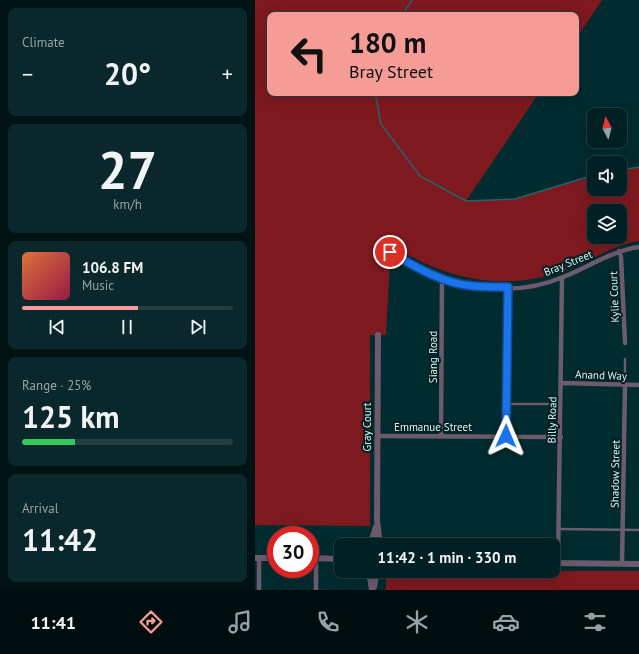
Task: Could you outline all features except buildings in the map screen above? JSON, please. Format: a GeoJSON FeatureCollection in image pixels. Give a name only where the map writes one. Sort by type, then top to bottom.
{"type":"FeatureCollection","features":[{"type":"Feature","properties":{"kind":"street","name":"Bray Street"},"geometry":{"type":"LineString","coordinates":[[390,252],[414,266],[442,278],[472,286],[508,287],[531,286],[562,278],[619,251],[639,247]]}},
{"type":"Feature","properties":{"kind":"street","name":"Kylie Court"},"geometry":{"type":"LineString","coordinates":[[619,251],[621,257],[625,343]]}},
{"type":"Feature","properties":{"kind":"street","name":"Siang Road"},"geometry":{"type":"LineString","coordinates":[[441,436],[442,278]]}},
{"type":"Feature","properties":{"kind":"street","name":"Billy Road"},"geometry":{"type":"LineString","coordinates":[[558,538],[561,437],[562,278]]}},
{"type":"Feature","properties":{"kind":"street"},"geometry":{"type":"LineString","coordinates":[[506,436],[508,287]]}},
{"type":"Feature","properties":{"kind":"street","name":"Gray Court"},"geometry":{"type":"LineString","coordinates":[[377,520],[378,335]]}},
{"type":"Feature","properties":{"kind":"street","name":"Anand Way"},"geometry":{"type":"LineString","coordinates":[[561,382],[639,385]]}},
{"type":"Feature","properties":{"kind":"street","name":"Shadow Street"},"geometry":{"type":"LineString","coordinates":[[622,564],[625,385]]}},
{"type":"Feature","properties":{"kind":"street","name":"Emmanue Street"},"geometry":{"type":"LineString","coordinates":[[377,436],[561,437]]}},
{"type":"Feature","properties":{"kind":"street"},"geometry":{"type":"LineString","coordinates":[[372,538],[377,520]]}},
{"type":"Feature","properties":{"kind":"street"},"geometry":{"type":"LineString","coordinates":[[377,520],[379,538]]}},
{"type":"Feature","properties":{"kind":"street"},"geometry":{"type":"LineString","coordinates":[[257,558],[259,590]]}},
{"type":"Feature","properties":{"kind":"street"},"geometry":{"type":"LineString","coordinates":[[319,558],[334,558]]}},
{"type":"Feature","properties":{"kind":"street"},"geometry":{"type":"LineString","coordinates":[[560,563],[639,564]]}},
{"type":"Feature","properties":{"kind":"street"},"geometry":{"type":"LineString","coordinates":[[315,578],[316,590]]}},
{"type":"Feature","properties":{"kind":"street"},"geometry":{"type":"LineString","coordinates":[[370,578],[373,590]]}},
{"type":"Feature","properties":{"kind":"street"},"geometry":{"type":"LineString","coordinates":[[373,590],[376,578]]}},
{"type":"Feature","properties":{"kind":"lane"},"geometry":{"type":"LineString","coordinates":[[625,359],[625,385]]}},
{"type":"Feature","properties":{"kind":"lane"},"geometry":{"type":"LineString","coordinates":[[506,404],[561,404]]}},
{"type":"Feature","properties":{"kind":"lane"},"geometry":{"type":"LineString","coordinates":[[559,529],[639,530]]}},
{"type":"Feature","properties":{"kind":"shaded area"},"geometry":{"type":"Polygon","coordinates":[[[255,0],[602,0],[579,34],[579,12],[267,12],[267,96],[537,96],[466,201],[515,199],[587,177],[587,196],[627,196],[627,169],[639,167],[639,241],[613,249],[574,267],[550,275],[526,280],[479,280],[457,275],[434,267],[391,245],[386,335],[370,335],[370,526],[255,525],[255,0]]]}},
{"type":"Feature","properties":{"kind":"shaded area"},"geometry":{"type":"Polygon","coordinates":[[[560,571],[639,571],[639,590],[386,590],[386,578],[560,578],[560,571]]]}},
{"type":"Feature","properties":{"kind":"waterway"},"geometry":{"type":"LineString","coordinates":[[404,12],[412,0]]}},
{"type":"Feature","properties":{"kind":"waterway"},"geometry":{"type":"LineString","coordinates":[[376,96],[381,124],[420,176],[466,201],[515,199],[587,177]]}},
{"type":"Feature","properties":{"kind":"waterway"},"geometry":{"type":"LineString","coordinates":[[627,169],[639,167]]}},
{"type":"Feature","properties":{"kind":"route"},"geometry":{"type":"LineString","coordinates":[[390,252],[431,274],[454,281],[472,286],[508,287],[506,436]]}}]}
